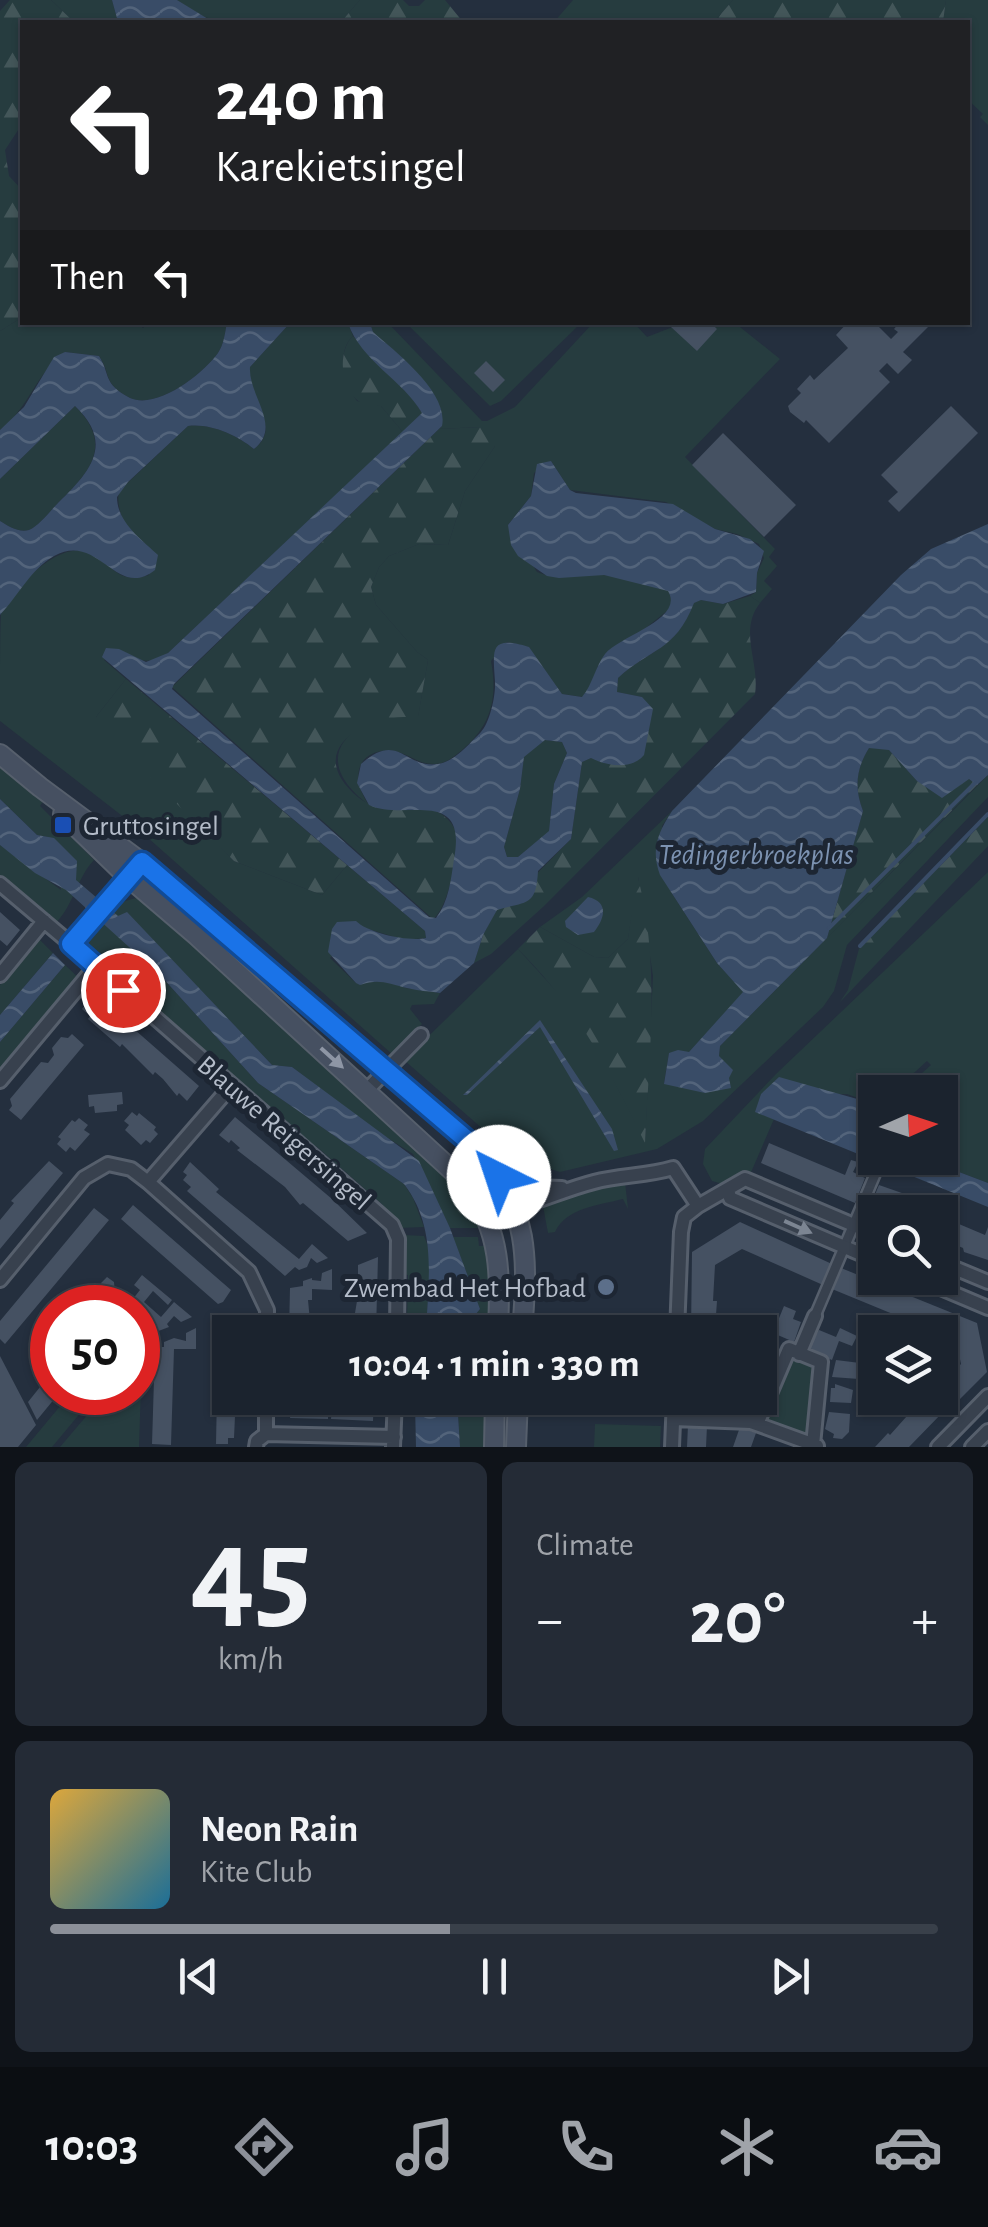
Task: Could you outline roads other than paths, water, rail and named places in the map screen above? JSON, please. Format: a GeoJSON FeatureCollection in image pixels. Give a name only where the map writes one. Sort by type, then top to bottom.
{"type":"FeatureCollection","features":[{"type":"Feature","properties":{"kind":"main road"},"geometry":{"type":"LineString","coordinates":[[0,754],[142,862],[479,1151],[512,1202],[524,1236],[523,1315]]}},
{"type":"Feature","properties":{"kind":"main road"},"geometry":{"type":"LineString","coordinates":[[40,788],[128,877],[453,1168],[486,1212],[496,1240],[498,1315]]}},
{"type":"Feature","properties":{"kind":"main road"},"geometry":{"type":"LineString","coordinates":[[494,1447],[495,1415]]}},
{"type":"Feature","properties":{"kind":"main road"},"geometry":{"type":"LineString","coordinates":[[516,1447],[517,1415]]}},
{"type":"Feature","properties":{"kind":"street"},"geometry":{"type":"LineString","coordinates":[[71,944],[142,862]]}},
{"type":"Feature","properties":{"kind":"street"},"geometry":{"type":"LineString","coordinates":[[0,884],[96,966],[0,1081]]}},
{"type":"Feature","properties":{"kind":"street"},"geometry":{"type":"LineString","coordinates":[[0,975],[44,921]]}},
{"type":"Feature","properties":{"kind":"street","name":"Blauwe Reigersingel"},"geometry":{"type":"LineString","coordinates":[[96,966],[396,1232],[397,1315]]}},
{"type":"Feature","properties":{"kind":"street"},"geometry":{"type":"LineString","coordinates":[[367,1090],[421,1034]]}},
{"type":"Feature","properties":{"kind":"street"},"geometry":{"type":"LineString","coordinates":[[148,1182],[232,1085]]}},
{"type":"Feature","properties":{"kind":"street"},"geometry":{"type":"LineString","coordinates":[[0,1280],[84,1178],[97,1167],[119,1165],[131,1168],[249,1272],[267,1315]]}},
{"type":"Feature","properties":{"kind":"street"},"geometry":{"type":"LineString","coordinates":[[486,1212],[620,1176],[673,1168],[698,1206]]}},
{"type":"Feature","properties":{"kind":"street"},"geometry":{"type":"LineString","coordinates":[[799,1354],[874,1175]]}},
{"type":"Feature","properties":{"kind":"street"},"geometry":{"type":"LineString","coordinates":[[678,1315],[684,1217],[744,1179],[858,1227]]}},
{"type":"Feature","properties":{"kind":"street"},"geometry":{"type":"LineString","coordinates":[[728,1189],[730,1198],[858,1253]]}},
{"type":"Feature","properties":{"kind":"street"},"geometry":{"type":"LineString","coordinates":[[958,1270],[988,1282]]}},
{"type":"Feature","properties":{"kind":"street"},"geometry":{"type":"LineString","coordinates":[[957,1295],[988,1308]]}},
{"type":"Feature","properties":{"kind":"street"},"geometry":{"type":"LineString","coordinates":[[672,1447],[674,1418],[757,1424],[816,1446],[821,1362],[790,1350],[757,1424]]}},
{"type":"Feature","properties":{"kind":"street"},"geometry":{"type":"LineString","coordinates":[[938,1447],[988,1396]]}},
{"type":"Feature","properties":{"kind":"street"},"geometry":{"type":"LineString","coordinates":[[266,1415],[266,1434]]}},
{"type":"Feature","properties":{"kind":"street"},"geometry":{"type":"LineString","coordinates":[[256,1447],[256,1442],[266,1434],[394,1442],[395,1415]]}},
{"type":"Feature","properties":{"kind":"street"},"geometry":{"type":"LineString","coordinates":[[972,1447],[988,1431]]}},
{"type":"Feature","properties":{"kind":"water"},"geometry":{"type":"Polygon","coordinates":[[[112,0],[177,0],[210,20],[117,20],[112,0]]]}},
{"type":"Feature","properties":{"kind":"water"},"geometry":{"type":"Polygon","coordinates":[[[226,325],[288,325],[250,367],[265,421],[262,440],[254,449],[223,431],[188,426],[117,497],[125,522],[158,555],[155,570],[141,577],[129,577],[83,552],[70,551],[54,556],[38,568],[0,615],[0,521],[18,530],[33,528],[80,480],[94,457],[94,433],[75,406],[0,479],[0,430],[24,407],[54,357],[65,352],[99,356],[111,383],[121,393],[141,400],[166,395],[191,380],[222,346],[226,325]]]}},
{"type":"Feature","properties":{"kind":"water"},"geometry":{"type":"Polygon","coordinates":[[[349,325],[371,325],[373,332],[407,362],[438,400],[442,426],[172,689],[429,917],[436,918],[449,890],[456,836],[451,822],[442,814],[429,811],[369,805],[357,783],[361,764],[384,750],[426,764],[444,763],[461,751],[481,732],[490,715],[495,687],[494,653],[500,644],[529,647],[562,694],[582,697],[605,654],[660,618],[671,601],[668,591],[604,575],[547,576],[518,556],[511,545],[508,525],[531,496],[537,464],[551,461],[576,493],[673,504],[715,529],[750,539],[764,551],[756,592],[723,604],[701,600],[694,603],[670,640],[618,678],[617,692],[642,697],[653,709],[644,755],[626,765],[591,758],[582,762],[571,839],[538,871],[535,891],[528,901],[497,910],[474,963],[440,993],[384,982],[356,983],[328,952],[337,922],[356,921],[399,938],[426,938],[425,931],[102,657],[106,648],[119,649],[146,662],[168,653],[422,413],[362,348],[349,325]],[[545,740],[524,757],[520,789],[504,847],[507,857],[518,857],[549,831],[554,784],[567,753],[562,742],[545,740]]]}},
{"type":"Feature","properties":{"kind":"water","name":"Tedingerbroekplas"},"geometry":{"type":"Polygon","coordinates":[[[988,524],[988,775],[977,785],[969,779],[942,798],[917,781],[889,750],[869,748],[858,779],[863,811],[827,938],[720,1046],[719,1056],[733,1070],[729,1078],[731,1088],[705,1093],[664,1084],[669,1053],[689,1052],[743,992],[717,963],[660,875],[656,850],[667,819],[901,575],[931,549],[988,524]]]}},
{"type":"Feature","properties":{"kind":"water"},"geometry":{"type":"Polygon","coordinates":[[[0,799],[37,835],[54,838],[77,861],[76,880],[118,916],[127,912],[272,1065],[292,1067],[419,1161],[450,1228],[480,1309],[475,1315],[427,1315],[426,1237],[415,1201],[404,1184],[258,1083],[160,975],[66,890],[35,873],[0,845],[0,799]]]}},
{"type":"Feature","properties":{"kind":"water"},"geometry":{"type":"Polygon","coordinates":[[[588,897],[602,907],[601,921],[594,932],[578,935],[566,927],[565,921],[588,897]]]}},
{"type":"Feature","properties":{"kind":"water"},"geometry":{"type":"Polygon","coordinates":[[[53,953],[65,965],[0,1042],[0,1015],[53,953]]]}},
{"type":"Feature","properties":{"kind":"water"},"geometry":{"type":"Polygon","coordinates":[[[540,1020],[612,1129],[618,1150],[614,1151],[540,1027],[463,1095],[540,1020]]]}},
{"type":"Feature","properties":{"kind":"water"},"geometry":{"type":"Polygon","coordinates":[[[779,1077],[858,1099],[858,1154],[755,1112],[761,1094],[779,1077]]]}},
{"type":"Feature","properties":{"kind":"water"},"geometry":{"type":"Polygon","coordinates":[[[958,1172],[988,1183],[988,1207],[910,1175],[958,1175],[958,1172]]]}},
{"type":"Feature","properties":{"kind":"water"},"geometry":{"type":"Polygon","coordinates":[[[415,1415],[458,1415],[460,1447],[416,1447],[415,1415]]]}},
{"type":"Feature","properties":{"kind":"waterway"},"geometry":{"type":"LineString","coordinates":[[829,928],[975,783]]}},
{"type":"Feature","properties":{"kind":"waterway"},"geometry":{"type":"LineString","coordinates":[[860,946],[988,814]]}},
{"type":"Feature","properties":{"kind":"place","name":"Gruttosingel"},"geometry":{"type":"Point","coordinates":[63,825]}},
{"type":"Feature","properties":{"kind":"place","name":"Zwembad Het Hofbad"},"geometry":{"type":"Point","coordinates":[606,1287]}}]}
